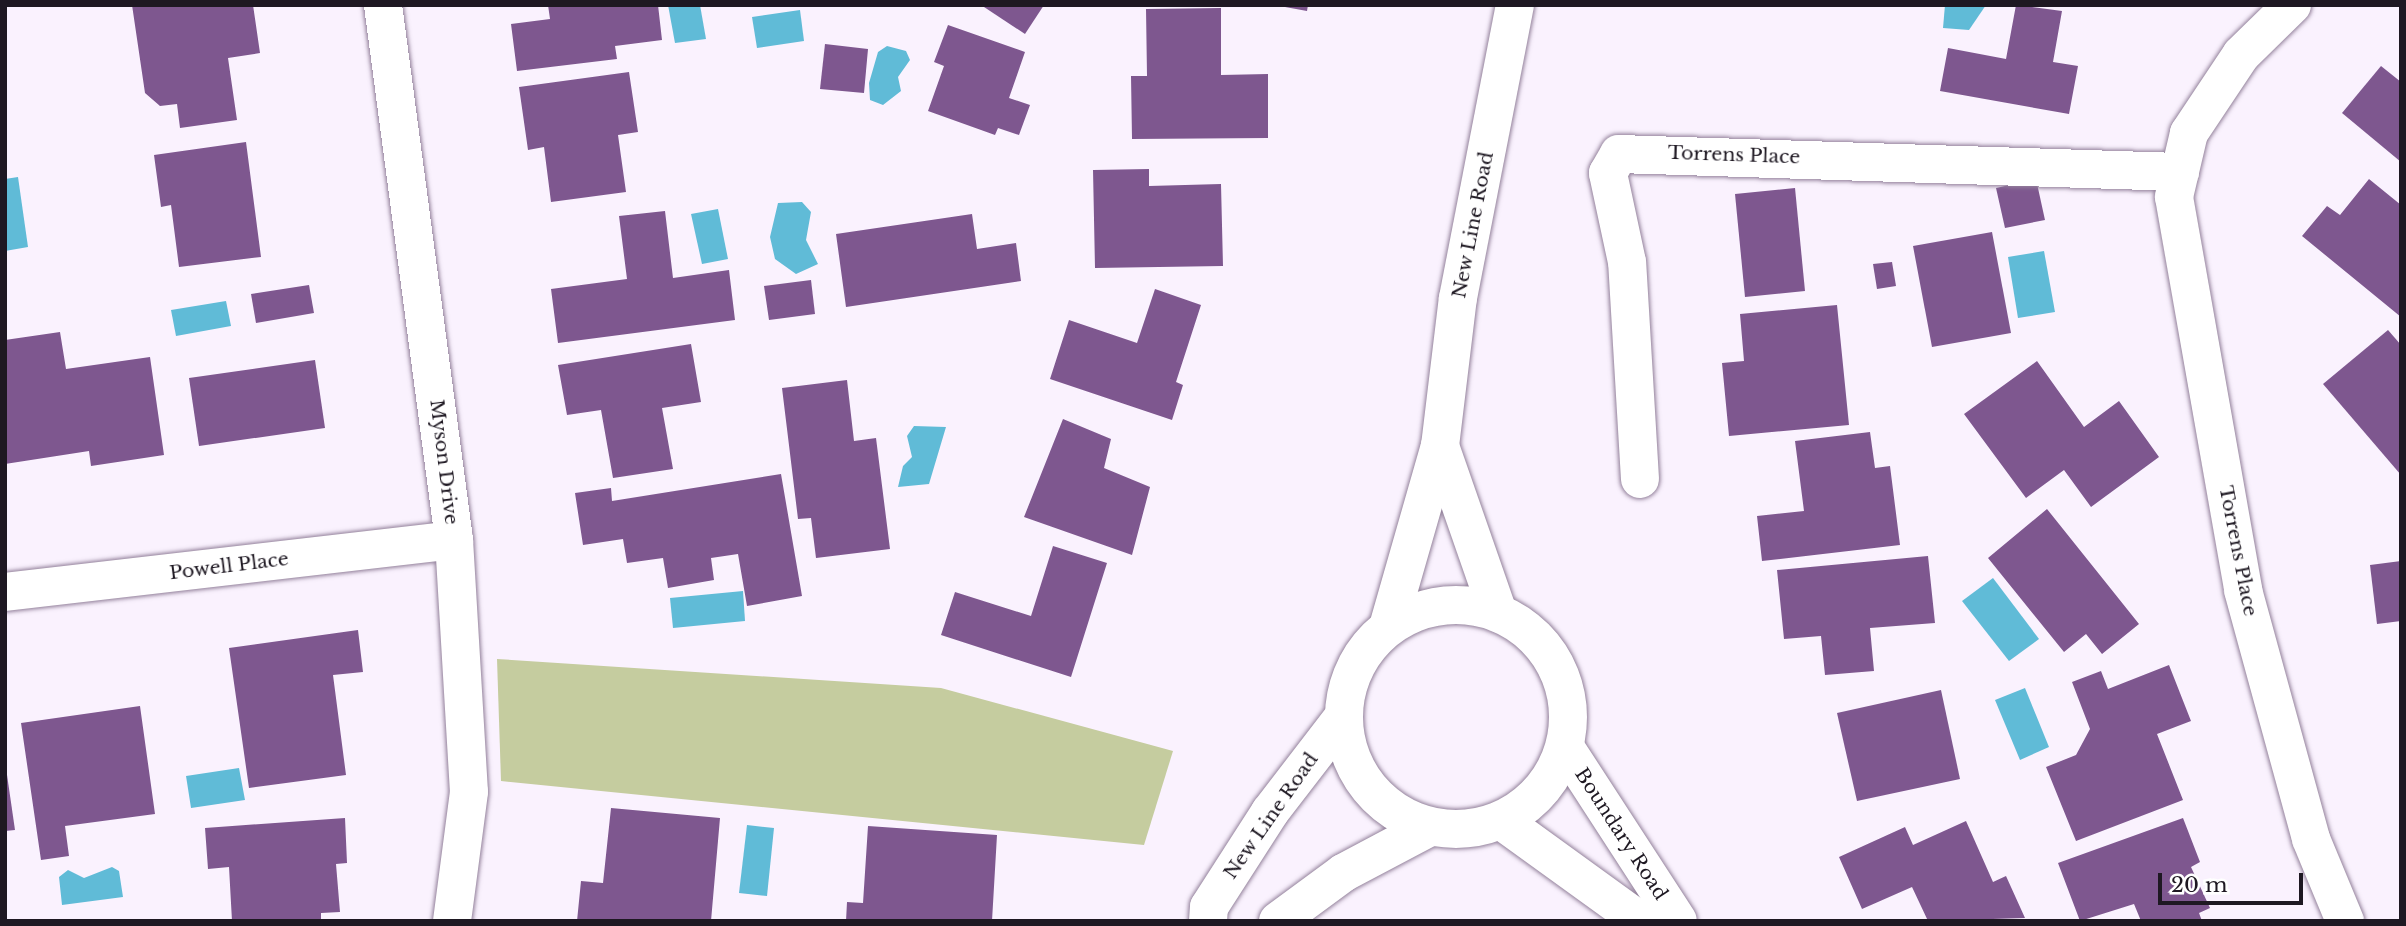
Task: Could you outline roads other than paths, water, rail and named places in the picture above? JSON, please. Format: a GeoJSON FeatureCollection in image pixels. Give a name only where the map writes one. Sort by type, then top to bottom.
{"type":"FeatureCollection","features":[{"type":"Feature","properties":{"kind":"street","name":"Myson Drive"},"geometry":{"type":"LineString","coordinates":[[383,5],[454,540],[469,792],[452,921]]}},
{"type":"Feature","properties":{"kind":"street","name":"New Line Road"},"geometry":{"type":"LineString","coordinates":[[1388,627],[1440,446],[1458,298],[1515,5]]}},
{"type":"Feature","properties":{"kind":"street","name":"Torrens Place"},"geometry":{"type":"LineString","coordinates":[[2291,5],[2241,55],[2189,133],[2174,197],[2243,590],[2311,839],[2345,921]]}},
{"type":"Feature","properties":{"kind":"street","name":"Torrens Place"},"geometry":{"type":"LineString","coordinates":[[1640,479],[1627,262],[1608,173],[1619,154],[2180,172]]}},
{"type":"Feature","properties":{"kind":"street","name":"New Line Road"},"geometry":{"type":"LineString","coordinates":[[1440,446],[1498,613]]}},
{"type":"Feature","properties":{"kind":"street","name":"Powell Place"},"geometry":{"type":"LineString","coordinates":[[5,592],[454,540]]}},
{"type":"Feature","properties":{"kind":"street"},"geometry":{"type":"LineString","coordinates":[[1460,605],[1498,613],[1532,635],[1557,667],[1568,707],[1565,747],[1552,778],[1502,821],[1467,829],[1430,827],[1395,812],[1367,786],[1349,753],[1344,716],[1354,672],[1388,627],[1423,609],[1460,605]]}},
{"type":"Feature","properties":{"kind":"street","name":"New Line Road"},"geometry":{"type":"LineString","coordinates":[[1208,921],[1209,907],[1270,812],[1344,716]]}},
{"type":"Feature","properties":{"kind":"street","name":"Boundary Road"},"geometry":{"type":"LineString","coordinates":[[1565,747],[1678,921]]}},
{"type":"Feature","properties":{"kind":"street","name":"Boundary Road"},"geometry":{"type":"LineString","coordinates":[[1502,821],[1640,921]]}},
{"type":"Feature","properties":{"kind":"street"},"geometry":{"type":"LineString","coordinates":[[1278,921],[1343,873],[1430,827]]}},
{"type":"Feature","properties":{"kind":"water"},"geometry":{"type":"Polygon","coordinates":[[[668,5],[700,5],[706,39],[675,43],[668,5]]]}},
{"type":"Feature","properties":{"kind":"water"},"geometry":{"type":"Polygon","coordinates":[[[1945,5],[1986,5],[1969,30],[1943,28],[1945,5]]]}},
{"type":"Feature","properties":{"kind":"water"},"geometry":{"type":"Polygon","coordinates":[[[800,10],[804,41],[757,48],[752,17],[800,10]]]}},
{"type":"Feature","properties":{"kind":"water"},"geometry":{"type":"Polygon","coordinates":[[[887,46],[906,51],[910,60],[898,77],[901,91],[883,105],[870,100],[869,83],[878,52],[887,46]]]}},
{"type":"Feature","properties":{"kind":"water"},"geometry":{"type":"Polygon","coordinates":[[[18,177],[28,247],[5,251],[5,179],[18,177]]]}},
{"type":"Feature","properties":{"kind":"water"},"geometry":{"type":"Polygon","coordinates":[[[802,202],[811,212],[806,240],[818,264],[796,274],[775,259],[770,237],[778,203],[802,202]]]}},
{"type":"Feature","properties":{"kind":"water"},"geometry":{"type":"Polygon","coordinates":[[[718,209],[728,259],[702,264],[691,214],[718,209]]]}},
{"type":"Feature","properties":{"kind":"water"},"geometry":{"type":"Polygon","coordinates":[[[2044,251],[2055,312],[2018,318],[2008,257],[2044,251]]]}},
{"type":"Feature","properties":{"kind":"water"},"geometry":{"type":"Polygon","coordinates":[[[226,301],[231,326],[176,336],[171,310],[226,301]]]}},
{"type":"Feature","properties":{"kind":"water"},"geometry":{"type":"Polygon","coordinates":[[[914,426],[946,427],[929,484],[898,487],[903,466],[912,457],[907,436],[914,426]]]}},
{"type":"Feature","properties":{"kind":"water"},"geometry":{"type":"Polygon","coordinates":[[[1993,578],[2039,639],[2009,661],[1962,601],[1993,578]]]}},
{"type":"Feature","properties":{"kind":"water"},"geometry":{"type":"Polygon","coordinates":[[[743,591],[745,621],[673,628],[670,598],[743,591]]]}},
{"type":"Feature","properties":{"kind":"water"},"geometry":{"type":"Polygon","coordinates":[[[2025,688],[2049,747],[2020,760],[1995,700],[2025,688]]]}},
{"type":"Feature","properties":{"kind":"water"},"geometry":{"type":"Polygon","coordinates":[[[239,768],[245,800],[191,808],[186,776],[239,768]]]}},
{"type":"Feature","properties":{"kind":"water"},"geometry":{"type":"Polygon","coordinates":[[[747,825],[774,828],[767,896],[739,893],[747,825]]]}},
{"type":"Feature","properties":{"kind":"water"},"geometry":{"type":"Polygon","coordinates":[[[112,867],[119,871],[123,897],[62,905],[59,877],[68,870],[84,878],[112,867]]]}}]}
